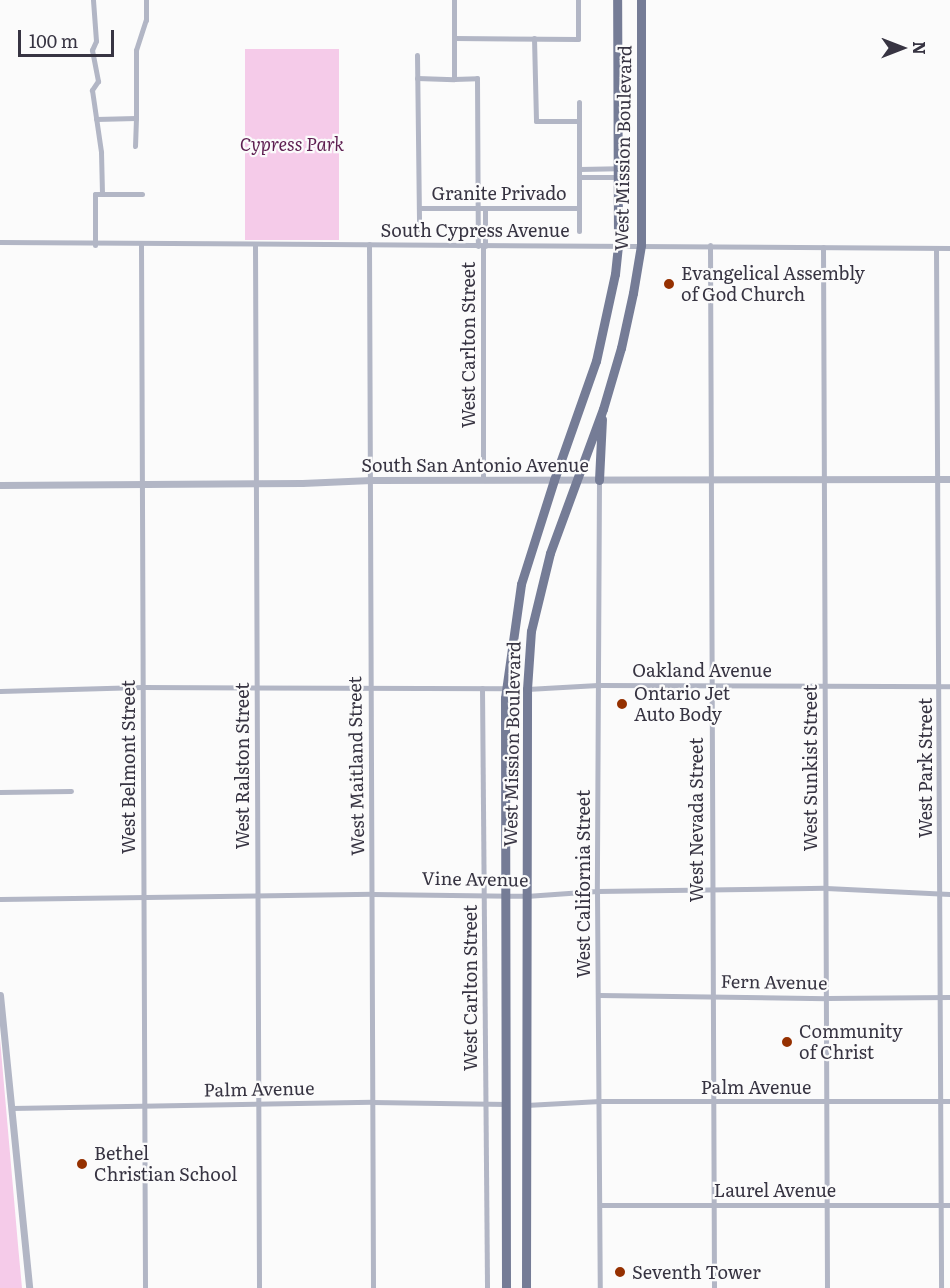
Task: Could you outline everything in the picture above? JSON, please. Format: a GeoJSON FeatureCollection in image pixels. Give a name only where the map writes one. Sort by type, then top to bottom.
{"type":"FeatureCollection","features":[{"type":"Feature","properties":{"kind":"main road","name":"West Mission Boulevard"},"geometry":{"type":"LineString","coordinates":[[506,1288],[507,688],[521,584],[554,480],[596,361],[608,312],[618,245],[616,0]]}},
{"type":"Feature","properties":{"kind":"main road","name":"West Mission Boulevard"},"geometry":{"type":"LineString","coordinates":[[526,1288],[527,689],[531,631],[550,553],[603,410],[621,348],[641,245],[641,0]]}},
{"type":"Feature","properties":{"kind":"main road"},"geometry":{"type":"LineString","coordinates":[[599,480],[603,410]]}},
{"type":"Feature","properties":{"kind":"street"},"geometry":{"type":"LineString","coordinates":[[93,0],[96,41],[92,50],[98,81],[93,90],[103,172],[102,194]]}},
{"type":"Feature","properties":{"kind":"street"},"geometry":{"type":"LineString","coordinates":[[135,146],[136,50],[146,20],[146,0]]}},
{"type":"Feature","properties":{"kind":"street"},"geometry":{"type":"LineString","coordinates":[[454,0],[454,79]]}},
{"type":"Feature","properties":{"kind":"street"},"geometry":{"type":"LineString","coordinates":[[454,38],[578,39],[578,0]]}},
{"type":"Feature","properties":{"kind":"street"},"geometry":{"type":"LineString","coordinates":[[534,38],[536,121],[579,121]]}},
{"type":"Feature","properties":{"kind":"street"},"geometry":{"type":"LineString","coordinates":[[417,55],[419,230]]}},
{"type":"Feature","properties":{"kind":"street"},"geometry":{"type":"LineString","coordinates":[[417,78],[477,78],[478,208],[482,246]]}},
{"type":"Feature","properties":{"kind":"street"},"geometry":{"type":"LineString","coordinates":[[579,102],[579,231]]}},
{"type":"Feature","properties":{"kind":"street"},"geometry":{"type":"LineString","coordinates":[[96,119],[136,118]]}},
{"type":"Feature","properties":{"kind":"street","name":"Granite Privado"},"geometry":{"type":"LineString","coordinates":[[579,169],[618,172]]}},
{"type":"Feature","properties":{"kind":"street","name":"Granite Privado"},"geometry":{"type":"LineString","coordinates":[[579,177],[618,172]]}},
{"type":"Feature","properties":{"kind":"street"},"geometry":{"type":"LineString","coordinates":[[95,245],[95,194],[142,194]]}},
{"type":"Feature","properties":{"kind":"street","name":"Granite Privado"},"geometry":{"type":"LineString","coordinates":[[419,208],[579,208]]}},
{"type":"Feature","properties":{"kind":"street"},"geometry":{"type":"LineString","coordinates":[[482,246],[485,208]]}},
{"type":"Feature","properties":{"kind":"street","name":"South Cypress Avenue"},"geometry":{"type":"LineString","coordinates":[[0,242],[95,245],[710,245],[950,248]]}},
{"type":"Feature","properties":{"kind":"street","name":"West Ralston Street"},"geometry":{"type":"LineString","coordinates":[[255,244],[259,1288]]}},
{"type":"Feature","properties":{"kind":"street","name":"West Maitland Street"},"geometry":{"type":"LineString","coordinates":[[369,244],[372,480],[370,688],[373,894],[373,1288]]}},
{"type":"Feature","properties":{"kind":"street","name":"West Belmont Street"},"geometry":{"type":"LineString","coordinates":[[141,245],[146,1288]]}},
{"type":"Feature","properties":{"kind":"street","name":"West Nevada Street"},"geometry":{"type":"LineString","coordinates":[[710,245],[711,997],[714,1102],[714,1288]]}},
{"type":"Feature","properties":{"kind":"street","name":"West Carlton Street"},"geometry":{"type":"LineString","coordinates":[[482,246],[483,479]]}},
{"type":"Feature","properties":{"kind":"street","name":"West Sunkist Street"},"geometry":{"type":"LineString","coordinates":[[823,247],[827,1288]]}},
{"type":"Feature","properties":{"kind":"street","name":"West Park Street"},"geometry":{"type":"LineString","coordinates":[[936,248],[939,479],[941,1288]]}},
{"type":"Feature","properties":{"kind":"street","name":"South San Antonio Avenue"},"geometry":{"type":"LineString","coordinates":[[0,484],[257,484],[483,479],[950,479]]}},
{"type":"Feature","properties":{"kind":"street","name":"West California Street"},"geometry":{"type":"LineString","coordinates":[[599,480],[597,891],[600,1288]]}},
{"type":"Feature","properties":{"kind":"street","name":"Oakland Avenue"},"geometry":{"type":"LineString","coordinates":[[527,689],[598,685],[950,687]]}},
{"type":"Feature","properties":{"kind":"street"},"geometry":{"type":"LineString","coordinates":[[0,691],[142,687],[507,688]]}},
{"type":"Feature","properties":{"kind":"street","name":"West Carlton Street"},"geometry":{"type":"LineString","coordinates":[[482,688],[487,1288]]}},
{"type":"Feature","properties":{"kind":"street"},"geometry":{"type":"LineString","coordinates":[[0,792],[71,791]]}},
{"type":"Feature","properties":{"kind":"street","name":"Vine Avenue"},"geometry":{"type":"LineString","coordinates":[[0,899],[143,895],[485,893],[526,896],[597,891],[826,888],[950,894]]}},
{"type":"Feature","properties":{"kind":"street"},"geometry":{"type":"LineString","coordinates":[[0,995],[29,1288]]}},
{"type":"Feature","properties":{"kind":"street","name":"Fern Avenue"},"geometry":{"type":"LineString","coordinates":[[598,995],[950,997]]}},
{"type":"Feature","properties":{"kind":"street","name":"Palm Avenue"},"geometry":{"type":"LineString","coordinates":[[526,1105],[600,1101],[950,1101]]}},
{"type":"Feature","properties":{"kind":"street","name":"Palm Avenue"},"geometry":{"type":"LineString","coordinates":[[12,1108],[372,1102],[507,1104]]}},
{"type":"Feature","properties":{"kind":"street","name":"Laurel Avenue"},"geometry":{"type":"LineString","coordinates":[[600,1205],[950,1204]]}},
{"type":"Feature","properties":{"kind":"green space","name":"Cypress Park"},"geometry":{"type":"Polygon","coordinates":[[[245,49],[339,49],[339,240],[245,240],[245,49]]]}},
{"type":"Feature","properties":{"kind":"green space"},"geometry":{"type":"Polygon","coordinates":[[[0,1039],[18,1245],[22,1288],[0,1288],[0,1039]]]}},
{"type":"Feature","properties":{"kind":"place","name":"Evangelical Assembly of God Church"},"geometry":{"type":"Point","coordinates":[669,284]}},
{"type":"Feature","properties":{"kind":"place","name":"Ontario Jet Auto Body"},"geometry":{"type":"Point","coordinates":[622,704]}},
{"type":"Feature","properties":{"kind":"place","name":"Community of Christ"},"geometry":{"type":"Point","coordinates":[787,1042]}},
{"type":"Feature","properties":{"kind":"place","name":"Bethel Christian School"},"geometry":{"type":"Point","coordinates":[82,1164]}},
{"type":"Feature","properties":{"kind":"place","name":"Seventh Tower"},"geometry":{"type":"Point","coordinates":[620,1272]}}]}
